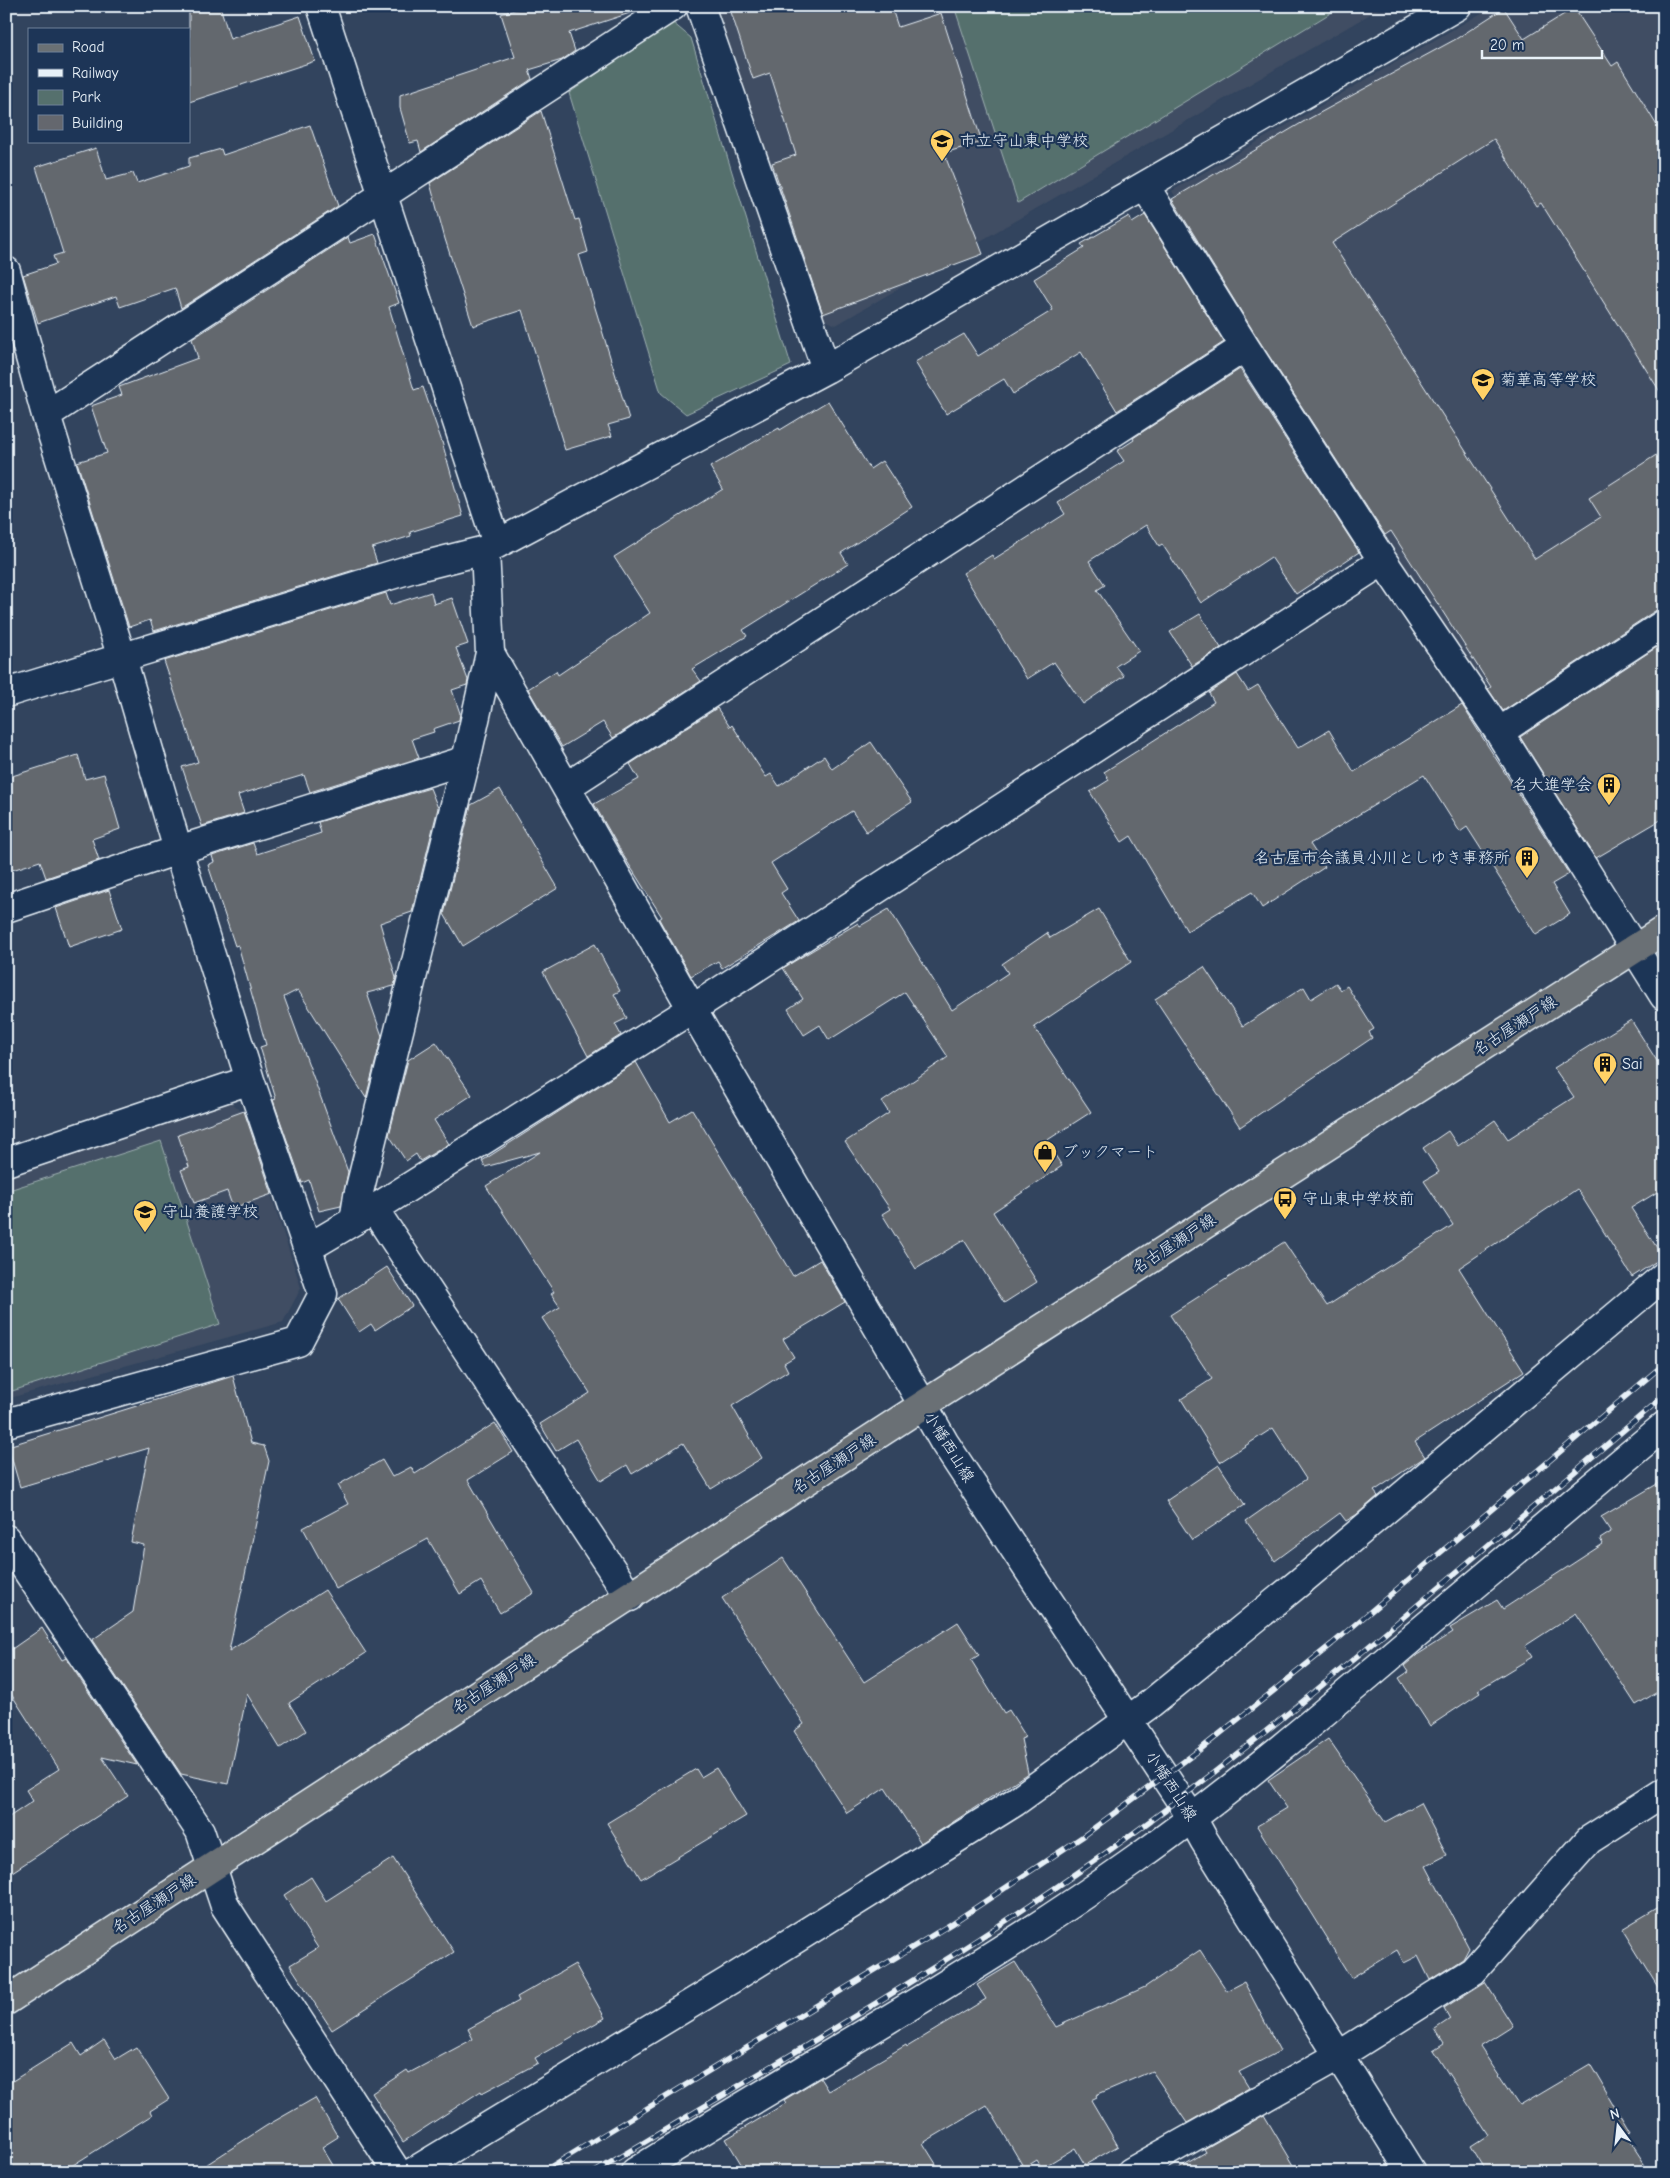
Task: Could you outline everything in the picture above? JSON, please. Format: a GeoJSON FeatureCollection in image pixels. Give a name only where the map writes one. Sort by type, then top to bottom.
{"type":"FeatureCollection","features":[{"type":"Feature","properties":{"kind":"main road","name":"名古屋瀬戸線"},"geometry":{"type":"LineString","coordinates":[[6,2001],[923,1405],[1664,930]]}},
{"type":"Feature","properties":{"kind":"street"},"geometry":{"type":"LineString","coordinates":[[321,6],[383,194],[491,547],[490,653],[466,760],[358,1196],[364,1215],[630,1597]]}},
{"type":"Feature","properties":{"kind":"street"},"geometry":{"type":"LineString","coordinates":[[46,415],[673,6]]}},
{"type":"Feature","properties":{"kind":"street"},"geometry":{"type":"LineString","coordinates":[[700,6],[826,369]]}},
{"type":"Feature","properties":{"kind":"street"},"geometry":{"type":"LineString","coordinates":[[6,693],[414,568],[491,547],[826,369],[1457,6]]}},
{"type":"Feature","properties":{"kind":"street"},"geometry":{"type":"LineString","coordinates":[[1145,186],[1245,347],[1383,561],[1499,732],[1633,950],[1664,996]]}},
{"type":"Feature","properties":{"kind":"street"},"geometry":{"type":"LineString","coordinates":[[6,271],[46,415],[122,658],[178,850],[250,1080],[323,1294],[298,1342],[6,1423]]}},
{"type":"Feature","properties":{"kind":"street"},"geometry":{"type":"LineString","coordinates":[[566,787],[1245,347]]}},
{"type":"Feature","properties":{"kind":"street"},"geometry":{"type":"LineString","coordinates":[[308,1248],[364,1215],[692,1009],[1383,561]]}},
{"type":"Feature","properties":{"kind":"street"},"geometry":{"type":"LineString","coordinates":[[1499,732],[1664,624]]}},
{"type":"Feature","properties":{"kind":"street","name":"小幡西山線"},"geometry":{"type":"LineString","coordinates":[[490,653],[692,1009],[944,1442],[1192,1818],[1411,2172]]}},
{"type":"Feature","properties":{"kind":"street"},"geometry":{"type":"LineString","coordinates":[[6,908],[178,850],[466,760]]}},
{"type":"Feature","properties":{"kind":"street"},"geometry":{"type":"LineString","coordinates":[[6,1162],[250,1080]]}},
{"type":"Feature","properties":{"kind":"street"},"geometry":{"type":"LineString","coordinates":[[413,2172],[730,1980],[1015,1802],[1128,1720],[1300,1582],[1664,1276]]}},
{"type":"Feature","properties":{"kind":"street"},"geometry":{"type":"LineString","coordinates":[[635,2172],[750,2100],[867,2033],[1006,1946],[1133,1861],[1192,1818],[1322,1715],[1664,1426]]}},
{"type":"Feature","properties":{"kind":"street"},"geometry":{"type":"LineString","coordinates":[[6,1539],[200,1831],[225,1906],[397,2172]]}},
{"type":"Feature","properties":{"kind":"street"},"geometry":{"type":"LineString","coordinates":[[1132,2172],[1338,2056],[1473,1971],[1588,1840],[1664,1792]]}},
{"type":"Feature","properties":{"kind":"shaded area","name":"市立守山東中学校"},"geometry":{"type":"Polygon","coordinates":[[[717,6],[1384,6],[836,325],[819,317],[717,6]]]}},
{"type":"Feature","properties":{"kind":"shaded area","name":"菊華高等学校"},"geometry":{"type":"Polygon","coordinates":[[[1494,6],[1664,6],[1664,612],[1506,712],[1486,697],[1172,191],[1494,6]]]}},
{"type":"Feature","properties":{"kind":"shaded area","name":"守山養護学校"},"geometry":{"type":"Polygon","coordinates":[[[230,1101],[245,1115],[301,1288],[283,1322],[6,1399],[6,1177],[230,1101]]]}},
{"type":"Feature","properties":{"kind":"green space"},"geometry":{"type":"Polygon","coordinates":[[[954,6],[1342,6],[1018,203],[954,6]]]}},
{"type":"Feature","properties":{"kind":"green space"},"geometry":{"type":"Polygon","coordinates":[[[672,22],[691,38],[791,365],[686,414],[661,393],[569,93],[672,22]]]}},
{"type":"Feature","properties":{"kind":"green space","name":"守山養護学校"},"geometry":{"type":"Polygon","coordinates":[[[161,1141],[220,1324],[6,1393],[6,1191],[161,1141]]]}},
{"type":"Feature","properties":{"kind":"building"},"geometry":{"type":"Polygon","coordinates":[[[189,6],[220,6],[230,39],[300,16],[315,61],[190,102],[189,6]]]}},
{"type":"Feature","properties":{"kind":"building"},"geometry":{"type":"Polygon","coordinates":[[[527,6],[629,6],[630,13],[569,33],[575,51],[562,60],[529,70],[532,79],[421,152],[418,141],[410,143],[400,108],[400,95],[515,57],[501,14],[527,6]]]}},
{"type":"Feature","properties":{"kind":"building"},"geometry":{"type":"Polygon","coordinates":[[[729,6],[891,6],[898,27],[941,13],[982,142],[944,153],[983,254],[823,314],[772,163],[796,155],[770,73],[753,79],[729,6]]]}},
{"type":"Feature","properties":{"kind":"building","name":"菊華高等学校"},"geometry":{"type":"Polygon","coordinates":[[[1504,8],[1524,39],[1574,8],[1612,66],[1618,62],[1664,137],[1664,398],[1541,203],[1536,206],[1494,139],[1332,243],[1535,559],[1601,517],[1589,498],[1664,450],[1664,605],[1503,711],[1488,689],[1491,687],[1391,531],[1385,535],[1258,339],[1172,199],[1303,122],[1456,39],[1504,8]]]}},
{"type":"Feature","properties":{"kind":"building"},"geometry":{"type":"Polygon","coordinates":[[[541,111],[575,220],[579,219],[588,252],[579,255],[629,419],[608,425],[612,436],[565,450],[522,310],[473,326],[445,239],[430,183],[541,111]]]}},
{"type":"Feature","properties":{"kind":"building"},"geometry":{"type":"Polygon","coordinates":[[[310,125],[338,206],[181,308],[175,288],[120,307],[116,296],[38,323],[23,275],[56,264],[53,256],[63,253],[36,167],[96,148],[106,180],[133,173],[137,183],[189,166],[189,158],[221,149],[223,155],[310,125]]]}},
{"type":"Feature","properties":{"kind":"building"},"geometry":{"type":"Polygon","coordinates":[[[1145,215],[1224,342],[1117,411],[1081,352],[1013,394],[1004,379],[946,414],[915,362],[964,334],[978,356],[1053,310],[1034,279],[1084,248],[1081,244],[1129,216],[1132,223],[1145,215]]]}},
{"type":"Feature","properties":{"kind":"building"},"geometry":{"type":"Polygon","coordinates":[[[375,234],[399,303],[389,307],[414,390],[423,387],[442,442],[463,516],[410,532],[411,536],[372,548],[377,563],[154,631],[150,620],[129,627],[77,462],[107,453],[91,406],[122,395],[119,387],[198,358],[192,339],[348,237],[350,243],[375,234]]]}},
{"type":"Feature","properties":{"kind":"building"},"geometry":{"type":"Polygon","coordinates":[[[1240,369],[1359,552],[1296,594],[1271,557],[1201,603],[1162,544],[1159,546],[1146,525],[1089,561],[1105,585],[1097,590],[1139,651],[1116,666],[1124,676],[1083,704],[1054,662],[1027,679],[963,573],[992,555],[994,559],[1065,514],[1058,503],[1124,461],[1117,451],[1134,440],[1133,438],[1240,369]]]}},
{"type":"Feature","properties":{"kind":"building"},"geometry":{"type":"Polygon","coordinates":[[[828,401],[870,469],[882,461],[912,507],[841,553],[848,564],[743,630],[747,636],[692,669],[701,681],[613,738],[603,722],[562,747],[528,689],[556,671],[558,675],[650,613],[614,557],[723,489],[710,467],[779,428],[780,430],[828,401]]]}},
{"type":"Feature","properties":{"kind":"building"},"geometry":{"type":"Polygon","coordinates":[[[431,592],[434,604],[452,598],[468,644],[456,648],[468,680],[467,685],[452,690],[460,713],[459,720],[433,729],[434,732],[412,739],[419,758],[310,792],[304,775],[238,795],[244,813],[202,826],[182,767],[198,762],[164,661],[386,593],[390,605],[431,592]]]}},
{"type":"Feature","properties":{"kind":"building"},"geometry":{"type":"Polygon","coordinates":[[[1200,614],[1221,648],[1192,666],[1170,632],[1200,614]]]}},
{"type":"Feature","properties":{"kind":"building"},"geometry":{"type":"Polygon","coordinates":[[[1663,643],[1664,818],[1596,858],[1520,737],[1663,643]]]}},
{"type":"Feature","properties":{"kind":"building"},"geometry":{"type":"Polygon","coordinates":[[[1237,674],[1248,691],[1258,685],[1298,748],[1329,730],[1354,772],[1462,705],[1569,874],[1552,884],[1570,914],[1536,935],[1467,827],[1460,832],[1424,775],[1310,844],[1325,867],[1262,908],[1252,892],[1187,931],[1131,836],[1122,842],[1090,792],[1109,780],[1104,772],[1214,702],[1209,693],[1237,674]]]}},
{"type":"Feature","properties":{"kind":"building"},"geometry":{"type":"Polygon","coordinates":[[[717,708],[730,727],[732,725],[766,777],[771,774],[779,786],[824,756],[832,769],[871,742],[912,802],[866,832],[852,811],[771,863],[787,889],[781,893],[799,921],[722,968],[718,961],[691,976],[659,919],[662,917],[594,804],[639,779],[630,764],[717,708]]]}},
{"type":"Feature","properties":{"kind":"building"},"geometry":{"type":"Polygon","coordinates":[[[78,755],[85,779],[104,774],[120,829],[92,839],[99,860],[46,878],[40,861],[6,872],[6,778],[78,755]]]}},
{"type":"Feature","properties":{"kind":"building"},"geometry":{"type":"Polygon","coordinates":[[[430,788],[438,808],[412,912],[380,923],[396,978],[394,986],[367,993],[382,1036],[366,1098],[298,990],[284,997],[348,1172],[341,1206],[319,1211],[309,1180],[302,1183],[273,1100],[276,1099],[260,1047],[266,1045],[238,945],[235,946],[208,865],[214,862],[212,856],[253,843],[257,854],[321,833],[318,822],[430,788]]]}},
{"type":"Feature","properties":{"kind":"building"},"geometry":{"type":"Polygon","coordinates":[[[500,789],[558,888],[463,946],[444,914],[471,805],[500,789]]]}},
{"type":"Feature","properties":{"kind":"building"},"geometry":{"type":"Polygon","coordinates":[[[109,890],[122,929],[69,947],[56,908],[109,890]]]}},
{"type":"Feature","properties":{"kind":"building"},"geometry":{"type":"Polygon","coordinates":[[[889,909],[952,1010],[1008,973],[1002,964],[1047,933],[1050,938],[1099,909],[1131,962],[1034,1027],[1091,1112],[1046,1141],[1062,1166],[993,1212],[1037,1282],[1004,1303],[964,1240],[916,1269],[882,1214],[890,1209],[845,1142],[889,1113],[882,1102],[948,1057],[905,992],[829,1040],[820,1025],[804,1035],[788,1009],[803,999],[783,968],[858,923],[860,926],[889,909]]]}},
{"type":"Feature","properties":{"kind":"building"},"geometry":{"type":"Polygon","coordinates":[[[595,944],[620,991],[614,994],[627,1018],[615,1024],[621,1035],[588,1056],[543,972],[595,944]]]}},
{"type":"Feature","properties":{"kind":"building"},"geometry":{"type":"Polygon","coordinates":[[[1204,967],[1243,1026],[1304,987],[1311,999],[1336,983],[1341,990],[1347,986],[1374,1029],[1369,1032],[1372,1038],[1240,1127],[1155,999],[1204,967]]]}},
{"type":"Feature","properties":{"kind":"building"},"geometry":{"type":"Polygon","coordinates":[[[1631,1020],[1664,1072],[1664,1188],[1631,1208],[1663,1257],[1632,1277],[1577,1189],[1459,1268],[1524,1371],[1415,1442],[1425,1457],[1374,1491],[1378,1496],[1356,1515],[1346,1521],[1340,1513],[1275,1561],[1246,1521],[1306,1479],[1273,1428],[1220,1462],[1181,1399],[1212,1379],[1170,1315],[1284,1242],[1327,1306],[1453,1225],[1424,1181],[1439,1172],[1423,1148],[1448,1131],[1458,1146],[1495,1120],[1508,1139],[1574,1097],[1554,1068],[1631,1020]]]}},
{"type":"Feature","properties":{"kind":"building"},"geometry":{"type":"Polygon","coordinates":[[[436,1042],[472,1095],[434,1120],[449,1144],[420,1161],[416,1154],[406,1161],[389,1135],[408,1060],[436,1042]]]}},
{"type":"Feature","properties":{"kind":"building"},"geometry":{"type":"Polygon","coordinates":[[[636,1062],[670,1122],[692,1109],[793,1276],[820,1260],[845,1302],[783,1339],[794,1357],[784,1363],[788,1371],[732,1406],[762,1458],[711,1489],[683,1443],[632,1474],[627,1465],[601,1481],[576,1439],[556,1451],[540,1424],[590,1393],[542,1318],[560,1307],[551,1294],[554,1292],[486,1186],[540,1152],[485,1167],[482,1161],[636,1062]]]}},
{"type":"Feature","properties":{"kind":"building"},"geometry":{"type":"Polygon","coordinates":[[[244,1111],[272,1194],[233,1208],[227,1191],[194,1203],[181,1170],[189,1167],[178,1135],[244,1111]]]}},
{"type":"Feature","properties":{"kind":"building"},"geometry":{"type":"Polygon","coordinates":[[[387,1267],[412,1306],[375,1330],[371,1324],[359,1332],[338,1299],[387,1267]]]}},
{"type":"Feature","properties":{"kind":"building"},"geometry":{"type":"Polygon","coordinates":[[[233,1376],[251,1443],[264,1446],[269,1461],[229,1651],[325,1590],[366,1653],[289,1703],[306,1731],[280,1748],[247,1694],[228,1784],[181,1774],[92,1640],[133,1612],[144,1545],[131,1542],[149,1448],[20,1487],[8,1446],[233,1376]]]}},
{"type":"Feature","properties":{"kind":"building"},"geometry":{"type":"Polygon","coordinates":[[[495,1423],[513,1452],[468,1480],[534,1593],[500,1613],[481,1581],[460,1594],[428,1539],[336,1589],[303,1528],[348,1504],[338,1485],[382,1460],[392,1477],[411,1467],[415,1474],[495,1423]]]}},
{"type":"Feature","properties":{"kind":"building"},"geometry":{"type":"Polygon","coordinates":[[[1219,1465],[1245,1505],[1192,1540],[1166,1501],[1219,1465]]]}},
{"type":"Feature","properties":{"kind":"building"},"geometry":{"type":"Polygon","coordinates":[[[1664,1480],[1664,1688],[1636,1705],[1576,1613],[1525,1646],[1532,1657],[1478,1690],[1480,1693],[1430,1726],[1399,1678],[1408,1672],[1404,1666],[1417,1655],[1453,1632],[1450,1628],[1497,1600],[1503,1609],[1603,1544],[1600,1539],[1611,1532],[1601,1517],[1664,1480]]]}},
{"type":"Feature","properties":{"kind":"building"},"geometry":{"type":"Polygon","coordinates":[[[783,1558],[864,1682],[958,1622],[979,1655],[971,1660],[1004,1713],[1009,1710],[1026,1737],[1021,1739],[1028,1773],[921,1843],[885,1788],[847,1813],[794,1731],[804,1724],[722,1598],[783,1558]]]}},
{"type":"Feature","properties":{"kind":"building"},"geometry":{"type":"Polygon","coordinates":[[[42,1628],[62,1660],[66,1658],[137,1765],[102,1757],[128,1796],[6,1876],[6,1819],[33,1801],[26,1790],[59,1769],[6,1686],[6,1653],[42,1628]]]}},
{"type":"Feature","properties":{"kind":"building"},"geometry":{"type":"Polygon","coordinates":[[[1328,1739],[1385,1822],[1420,1803],[1447,1855],[1426,1866],[1469,1948],[1463,1959],[1430,1980],[1418,1956],[1404,1963],[1397,1950],[1351,1978],[1257,1826],[1287,1808],[1268,1780],[1328,1739]]]}},
{"type":"Feature","properties":{"kind":"building"},"geometry":{"type":"Polygon","coordinates":[[[716,1768],[746,1816],[641,1879],[607,1823],[696,1769],[701,1777],[716,1768]]]}},
{"type":"Feature","properties":{"kind":"building"},"geometry":{"type":"Polygon","coordinates":[[[393,1858],[454,1952],[332,2030],[290,1965],[318,1948],[284,1895],[311,1877],[326,1901],[393,1858]]]}},
{"type":"Feature","properties":{"kind":"building"},"geometry":{"type":"Polygon","coordinates":[[[1664,1904],[1664,1997],[1622,1929],[1664,1904]]]}},
{"type":"Feature","properties":{"kind":"building"},"geometry":{"type":"Polygon","coordinates":[[[1200,1950],[1227,1991],[1244,1982],[1280,2051],[1239,2072],[1249,2088],[1187,2123],[1152,2071],[1096,2095],[1097,2097],[1091,2100],[1118,2146],[1085,2165],[1075,2148],[1042,2168],[1037,2160],[1024,2168],[987,2105],[923,2143],[941,2172],[746,2172],[726,2139],[786,2103],[784,2100],[820,2078],[828,2091],[906,2045],[907,2047],[986,1999],[977,1985],[1015,1962],[1056,2027],[1145,1987],[1200,1950]]]}},
{"type":"Feature","properties":{"kind":"building"},"geometry":{"type":"Polygon","coordinates":[[[575,1964],[605,2018],[535,2058],[538,2063],[482,2093],[481,2091],[403,2142],[372,2093],[407,2070],[409,2073],[473,2039],[468,2029],[519,2001],[517,1997],[575,1964]]]}},
{"type":"Feature","properties":{"kind":"building"},"geometry":{"type":"Polygon","coordinates":[[[1485,1982],[1513,2026],[1480,2047],[1519,2106],[1590,2064],[1630,2132],[1625,2134],[1650,2172],[1487,2172],[1471,2146],[1488,2135],[1433,2050],[1444,2043],[1435,2029],[1450,2019],[1444,2008],[1485,1982]]]}},
{"type":"Feature","properties":{"kind":"building"},"geometry":{"type":"Polygon","coordinates":[[[104,2040],[116,2059],[136,2047],[169,2099],[150,2111],[152,2115],[62,2172],[6,2172],[6,2085],[73,2043],[81,2056],[104,2040]]]}},
{"type":"Feature","properties":{"kind":"building"},"geometry":{"type":"Polygon","coordinates":[[[315,2098],[338,2137],[322,2147],[337,2172],[195,2172],[266,2126],[315,2098]]]}},
{"type":"Feature","properties":{"kind":"building"},"geometry":{"type":"Polygon","coordinates":[[[1264,2115],[1298,2172],[1172,2172],[1206,2152],[1204,2149],[1264,2115]]]}},
{"type":"Feature","properties":{"kind":"railway"},"geometry":{"type":"LineString","coordinates":[[542,2172],[951,1924],[1082,1837],[1202,1748],[1332,1644],[1664,1364]]}},
{"type":"Feature","properties":{"kind":"railway"},"geometry":{"type":"LineString","coordinates":[[595,2172],[937,1966],[1070,1878],[1135,1832],[1244,1749],[1315,1691],[1664,1396]]}},
{"type":"Feature","properties":{"kind":"place","name":"市立守山東中学校"},"geometry":{"type":"Point","coordinates":[942,162]}},
{"type":"Feature","properties":{"kind":"place","name":"菊華高等学校"},"geometry":{"type":"Point","coordinates":[1483,401]}},
{"type":"Feature","properties":{"kind":"place","name":"名大進学会"},"geometry":{"type":"Point","coordinates":[1609,806]}},
{"type":"Feature","properties":{"kind":"place","name":"名古屋市会議員小川としゆき事務所"},"geometry":{"type":"Point","coordinates":[1527,879]}},
{"type":"Feature","properties":{"kind":"place","name":"Sai"},"geometry":{"type":"Point","coordinates":[1605,1085]}},
{"type":"Feature","properties":{"kind":"place","name":"ブックマート"},"geometry":{"type":"Point","coordinates":[1045,1173]}},
{"type":"Feature","properties":{"kind":"place","name":"守山東中学校前"},"geometry":{"type":"Point","coordinates":[1285,1220]}},
{"type":"Feature","properties":{"kind":"place","name":"守山養護学校"},"geometry":{"type":"Point","coordinates":[145,1233]}}]}
